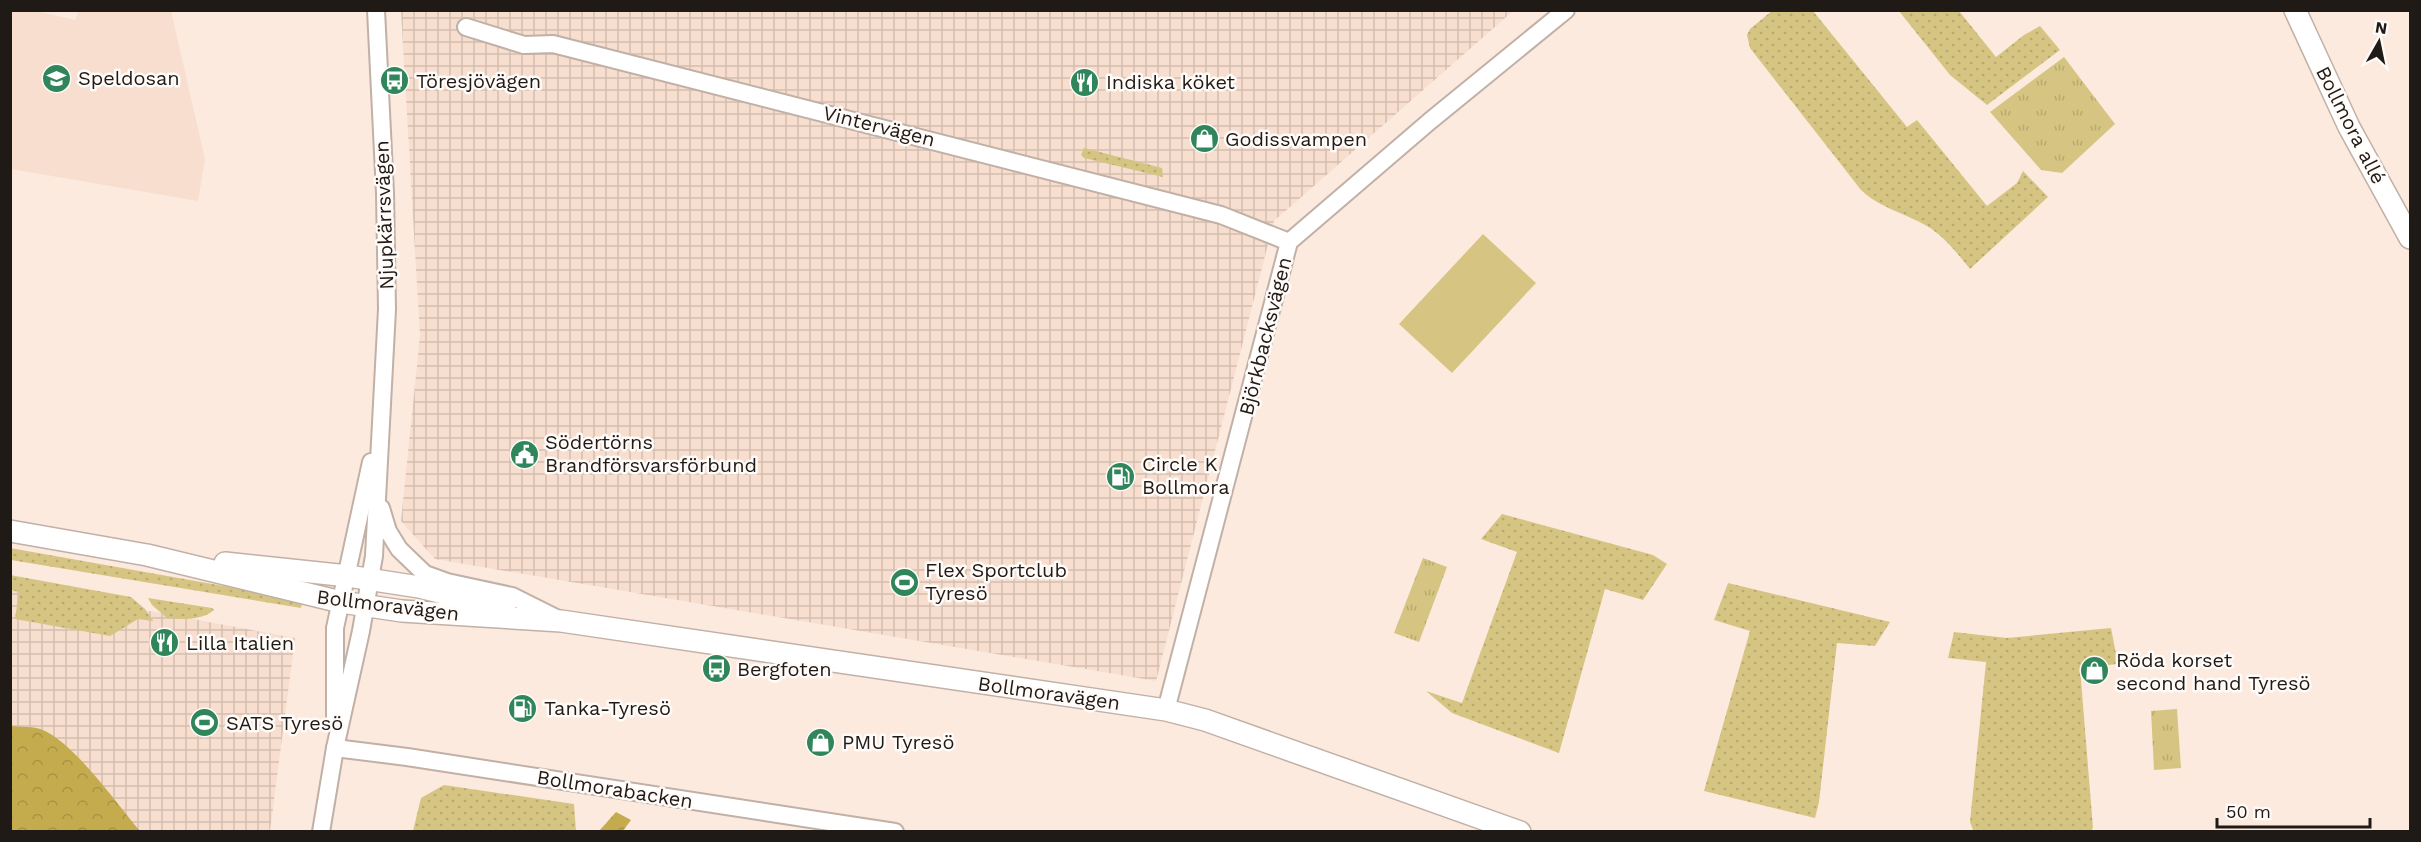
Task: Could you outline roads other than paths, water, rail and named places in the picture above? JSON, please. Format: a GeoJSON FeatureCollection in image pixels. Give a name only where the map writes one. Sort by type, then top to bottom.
{"type":"FeatureCollection","features":[{"type":"Feature","properties":{"kind":"street","name":"Njupkärrsvägen"},"geometry":{"type":"LineString","coordinates":[[321,831],[335,748],[374,556],[387,309],[385,193],[376,10]]}},
{"type":"Feature","properties":{"kind":"street","name":"Björkbacksvägen"},"geometry":{"type":"LineString","coordinates":[[1166,710],[1289,242],[1566,10]]}},
{"type":"Feature","properties":{"kind":"street","name":"Bollmora allé"},"geometry":{"type":"LineString","coordinates":[[2295,10],[2349,127],[2410,238]]}},
{"type":"Feature","properties":{"kind":"street","name":"Vintervägen"},"geometry":{"type":"LineString","coordinates":[[465,27],[524,45],[553,44],[1221,215],[1289,242]]}},
{"type":"Feature","properties":{"kind":"street","name":"Njupkärrsvägen"},"geometry":{"type":"LineString","coordinates":[[335,748],[335,627],[348,576],[380,418]]}},
{"type":"Feature","properties":{"kind":"street","name":"Bollmoravägen"},"geometry":{"type":"LineString","coordinates":[[378,495],[388,531],[399,549],[425,574],[447,582],[512,596],[561,621]]}},
{"type":"Feature","properties":{"kind":"street","name":"Bollmoravägen"},"geometry":{"type":"LineString","coordinates":[[10,531],[147,555],[340,602],[402,611],[561,621],[1166,710],[1205,720],[1520,831]]}},
{"type":"Feature","properties":{"kind":"street","name":"Bollmoravägen"},"geometry":{"type":"LineString","coordinates":[[147,555],[370,579],[419,587],[561,621]]}},
{"type":"Feature","properties":{"kind":"street","name":"Bollmorabacken"},"geometry":{"type":"LineString","coordinates":[[335,748],[895,831]]}},
{"type":"Feature","properties":{"kind":"place","name":"Speldosan"},"geometry":{"type":"Point","coordinates":[57,78]}},
{"type":"Feature","properties":{"kind":"place","name":"Töresjövägen"},"geometry":{"type":"Point","coordinates":[395,81]}},
{"type":"Feature","properties":{"kind":"place","name":"Indiska köket"},"geometry":{"type":"Point","coordinates":[1085,82]}},
{"type":"Feature","properties":{"kind":"place","name":"Godissvampen"},"geometry":{"type":"Point","coordinates":[1204,139]}},
{"type":"Feature","properties":{"kind":"place","name":"Södertörns Brandförsvarsförbund"},"geometry":{"type":"Point","coordinates":[524,454]}},
{"type":"Feature","properties":{"kind":"place","name":"Circle K Bollmora"},"geometry":{"type":"Point","coordinates":[1121,476]}},
{"type":"Feature","properties":{"kind":"place","name":"Flex Sportclub Tyresö"},"geometry":{"type":"Point","coordinates":[904,582]}},
{"type":"Feature","properties":{"kind":"place","name":"Lilla Italien"},"geometry":{"type":"Point","coordinates":[165,643]}},
{"type":"Feature","properties":{"kind":"place","name":"Bergfoten"},"geometry":{"type":"Point","coordinates":[716,669]}},
{"type":"Feature","properties":{"kind":"place","name":"Röda korset second hand Tyresö"},"geometry":{"type":"Point","coordinates":[2095,671]}},
{"type":"Feature","properties":{"kind":"place","name":"Tanka-Tyresö"},"geometry":{"type":"Point","coordinates":[523,708]}},
{"type":"Feature","properties":{"kind":"place","name":"SATS Tyresö"},"geometry":{"type":"Point","coordinates":[205,723]}},
{"type":"Feature","properties":{"kind":"place","name":"PMU Tyresö"},"geometry":{"type":"Point","coordinates":[821,742]}}]}
